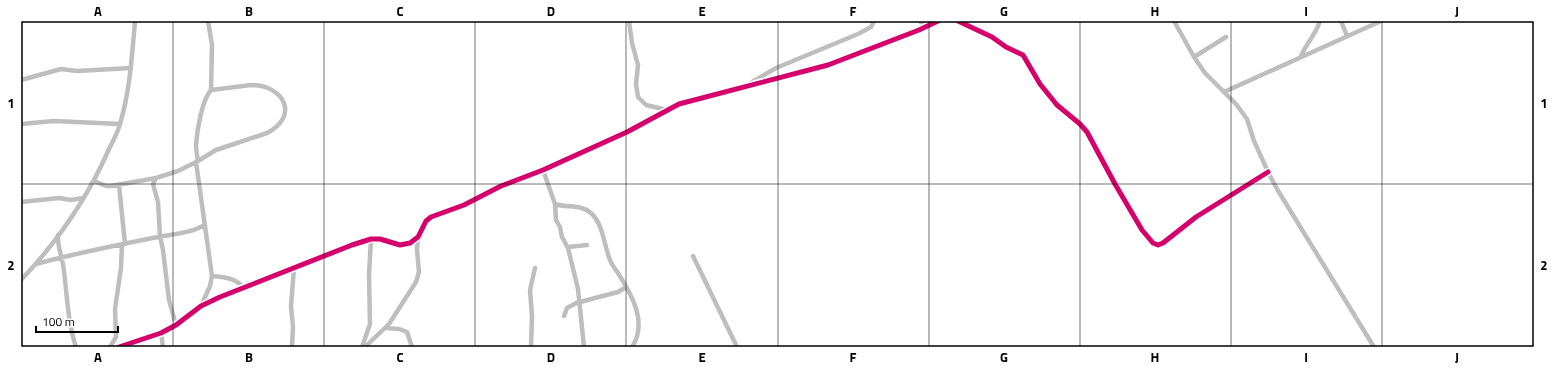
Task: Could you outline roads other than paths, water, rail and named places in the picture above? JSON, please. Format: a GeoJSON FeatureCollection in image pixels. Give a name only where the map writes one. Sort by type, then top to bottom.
{"type":"FeatureCollection","features":[{"type":"Feature","properties":{"kind":"street"},"geometry":{"type":"LineString","coordinates":[[21,280],[36,264],[58,234],[83,198],[101,168],[120,124],[130,68],[135,21]]}},
{"type":"Feature","properties":{"kind":"street"},"geometry":{"type":"LineString","coordinates":[[208,21],[213,51],[211,90]]}},
{"type":"Feature","properties":{"kind":"street"},"geometry":{"type":"LineString","coordinates":[[629,21],[632,43],[638,65],[636,84],[639,99],[652,107],[667,110]]}},
{"type":"Feature","properties":{"kind":"street"},"geometry":{"type":"LineString","coordinates":[[741,89],[776,68],[858,34],[871,27],[874,21]]}},
{"type":"Feature","properties":{"kind":"street"},"geometry":{"type":"LineString","coordinates":[[919,21],[929,26]]}},
{"type":"Feature","properties":{"kind":"street"},"geometry":{"type":"LineString","coordinates":[[363,347],[386,328],[416,282],[419,272],[417,250],[418,237],[426,221],[431,217],[464,205],[501,186],[543,170],[628,132],[667,110],[688,101],[741,89],[828,65],[929,26],[938,21]]}},
{"type":"Feature","properties":{"kind":"street"},"geometry":{"type":"LineString","coordinates":[[958,21],[992,37],[1006,47],[1023,55],[1040,84],[1057,105],[1087,132],[1142,230],[1153,243],[1158,245],[1163,243],[1196,217],[1268,172]]}},
{"type":"Feature","properties":{"kind":"street"},"geometry":{"type":"LineString","coordinates":[[1174,21],[1194,57],[1211,81],[1236,104],[1247,119],[1254,140],[1268,172],[1300,228],[1373,346]]}},
{"type":"Feature","properties":{"kind":"street"},"geometry":{"type":"LineString","coordinates":[[1301,56],[1305,47],[1316,32],[1320,21]]}},
{"type":"Feature","properties":{"kind":"street"},"geometry":{"type":"LineString","coordinates":[[1341,21],[1347,36]]}},
{"type":"Feature","properties":{"kind":"street"},"geometry":{"type":"LineString","coordinates":[[1224,92],[1381,21]]}},
{"type":"Feature","properties":{"kind":"street"},"geometry":{"type":"LineString","coordinates":[[1194,57],[1226,36]]}},
{"type":"Feature","properties":{"kind":"street"},"geometry":{"type":"LineString","coordinates":[[21,80],[61,69],[77,71],[130,68]]}},
{"type":"Feature","properties":{"kind":"street"},"geometry":{"type":"LineString","coordinates":[[94,181],[106,186],[156,178],[178,171],[197,161],[216,150],[274,130],[281,124],[286,114],[284,102],[281,96],[268,88],[258,85],[211,90],[206,95],[196,146],[197,161],[212,276],[209,291],[201,306]]}},
{"type":"Feature","properties":{"kind":"street"},"geometry":{"type":"LineString","coordinates":[[21,124],[54,121],[120,124]]}},
{"type":"Feature","properties":{"kind":"street"},"geometry":{"type":"LineString","coordinates":[[543,170],[555,204],[556,220],[560,227],[562,237],[568,247],[578,289],[584,347]]}},
{"type":"Feature","properties":{"kind":"street"},"geometry":{"type":"LineString","coordinates":[[156,178],[153,184],[158,202],[160,236],[164,255],[169,300],[176,325]]}},
{"type":"Feature","properties":{"kind":"street"},"geometry":{"type":"LineString","coordinates":[[110,347],[116,337],[115,309],[123,244],[119,185]]}},
{"type":"Feature","properties":{"kind":"street"},"geometry":{"type":"LineString","coordinates":[[21,202],[59,198],[71,200],[83,198]]}},
{"type":"Feature","properties":{"kind":"street"},"geometry":{"type":"LineString","coordinates":[[555,204],[588,210],[598,220],[610,262],[634,303],[640,324],[632,347]]}},
{"type":"Feature","properties":{"kind":"street"},"geometry":{"type":"LineString","coordinates":[[36,264],[62,257],[193,230],[205,225]]}},
{"type":"Feature","properties":{"kind":"street"},"geometry":{"type":"LineString","coordinates":[[58,234],[68,307],[76,347]]}},
{"type":"Feature","properties":{"kind":"street"},"geometry":{"type":"LineString","coordinates":[[119,347],[161,333],[176,325],[201,306],[243,287],[342,248],[371,239],[380,239],[400,244],[410,243],[418,237]]}},
{"type":"Feature","properties":{"kind":"street"},"geometry":{"type":"LineString","coordinates":[[363,347],[370,324],[369,275],[371,239]]}},
{"type":"Feature","properties":{"kind":"street"},"geometry":{"type":"LineString","coordinates":[[568,247],[586,245]]}},
{"type":"Feature","properties":{"kind":"street"},"geometry":{"type":"LineString","coordinates":[[693,256],[737,347]]}},
{"type":"Feature","properties":{"kind":"street"},"geometry":{"type":"LineString","coordinates":[[292,347],[293,326],[291,306],[294,268]]}},
{"type":"Feature","properties":{"kind":"street"},"geometry":{"type":"LineString","coordinates":[[531,347],[532,316],[530,290],[535,268]]}},
{"type":"Feature","properties":{"kind":"street"},"geometry":{"type":"LineString","coordinates":[[212,276],[234,279],[243,287]]}},
{"type":"Feature","properties":{"kind":"street"},"geometry":{"type":"LineString","coordinates":[[564,316],[567,308],[580,302],[618,292],[626,288]]}},
{"type":"Feature","properties":{"kind":"street"},"geometry":{"type":"LineString","coordinates":[[386,328],[399,329],[406,332],[412,347]]}},
{"type":"Feature","properties":{"kind":"street"},"geometry":{"type":"LineString","coordinates":[[161,333],[163,347]]}}]}
